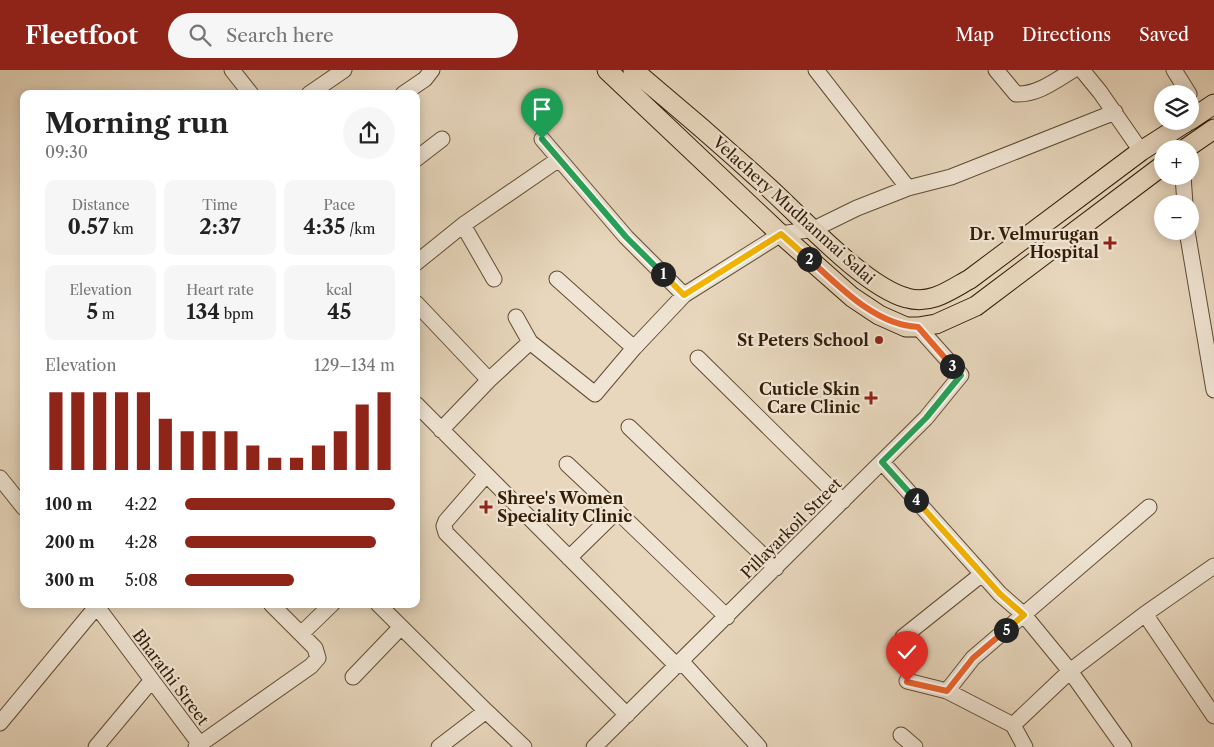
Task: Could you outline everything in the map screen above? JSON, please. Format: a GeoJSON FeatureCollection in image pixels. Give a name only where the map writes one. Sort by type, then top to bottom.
{"type":"FeatureCollection","features":[{"type":"Feature","properties":{"kind":"main road","name":"Velachery Mudhanmai Salai"},"geometry":{"type":"LineString","coordinates":[[607,70],[781,234],[852,297],[879,315],[906,327],[936,324],[976,306],[1154,172]]}},
{"type":"Feature","properties":{"kind":"main road","name":"Velachery Mudhanmai Salai"},"geometry":{"type":"LineString","coordinates":[[633,70],[721,144],[814,229],[884,289],[907,298],[925,301],[942,295],[970,279],[1141,151],[1173,130]]}},
{"type":"Feature","properties":{"kind":"main road"},"geometry":{"type":"LineString","coordinates":[[1198,140],[1214,128]]}},
{"type":"Feature","properties":{"kind":"street"},"geometry":{"type":"LineString","coordinates":[[232,70],[248,90]]}},
{"type":"Feature","properties":{"kind":"street"},"geometry":{"type":"LineString","coordinates":[[316,90],[344,70]]}},
{"type":"Feature","properties":{"kind":"street"},"geometry":{"type":"LineString","coordinates":[[409,90],[425,79],[432,70]]}},
{"type":"Feature","properties":{"kind":"street"},"geometry":{"type":"LineString","coordinates":[[816,70],[908,188]]}},
{"type":"Feature","properties":{"kind":"street"},"geometry":{"type":"LineString","coordinates":[[996,70],[1016,94]]}},
{"type":"Feature","properties":{"kind":"street"},"geometry":{"type":"LineString","coordinates":[[999,95],[1026,95],[1037,91],[1073,70]]}},
{"type":"Feature","properties":{"kind":"street"},"geometry":{"type":"LineString","coordinates":[[1082,70],[1115,112],[1141,151]]}},
{"type":"Feature","properties":{"kind":"street"},"geometry":{"type":"LineString","coordinates":[[1174,70],[1183,85]]}},
{"type":"Feature","properties":{"kind":"street"},"geometry":{"type":"LineString","coordinates":[[516,317],[530,342],[595,394],[634,348],[684,295],[781,234],[814,229],[857,208],[908,188],[951,177],[1115,112]]}},
{"type":"Feature","properties":{"kind":"street"},"geometry":{"type":"LineString","coordinates":[[542,139],[626,237],[684,295]]}},
{"type":"Feature","properties":{"kind":"street"},"geometry":{"type":"LineString","coordinates":[[420,156],[442,140]]}},
{"type":"Feature","properties":{"kind":"street"},"geometry":{"type":"LineString","coordinates":[[420,260],[463,225],[559,159]]}},
{"type":"Feature","properties":{"kind":"street"},"geometry":{"type":"LineString","coordinates":[[463,225],[494,279]]}},
{"type":"Feature","properties":{"kind":"street"},"geometry":{"type":"LineString","coordinates":[[1189,240],[1214,390]]}},
{"type":"Feature","properties":{"kind":"street"},"geometry":{"type":"LineString","coordinates":[[557,279],[634,348]]}},
{"type":"Feature","properties":{"kind":"street"},"geometry":{"type":"LineString","coordinates":[[420,307],[489,380]]}},
{"type":"Feature","properties":{"kind":"street","name":"Pillayarkoil Street"},"geometry":{"type":"LineString","coordinates":[[594,747],[680,664],[926,418],[961,375],[918,327]]}},
{"type":"Feature","properties":{"kind":"street"},"geometry":{"type":"LineString","coordinates":[[442,430],[489,380],[530,342]]}},
{"type":"Feature","properties":{"kind":"street"},"geometry":{"type":"LineString","coordinates":[[698,358],[843,501]]}},
{"type":"Feature","properties":{"kind":"street"},"geometry":{"type":"LineString","coordinates":[[420,408],[569,558],[680,664],[758,747]]}},
{"type":"Feature","properties":{"kind":"street"},"geometry":{"type":"LineString","coordinates":[[629,427],[776,568]]}},
{"type":"Feature","properties":{"kind":"street"},"geometry":{"type":"LineString","coordinates":[[882,462],[1000,594],[1024,615],[1070,671],[1124,747]]}},
{"type":"Feature","properties":{"kind":"street"},"geometry":{"type":"LineString","coordinates":[[567,464],[727,617]]}},
{"type":"Feature","properties":{"kind":"street"},"geometry":{"type":"LineString","coordinates":[[486,475],[446,521],[444,526],[446,534],[627,715]]}},
{"type":"Feature","properties":{"kind":"street"},"geometry":{"type":"LineString","coordinates":[[0,478],[20,503]]}},
{"type":"Feature","properties":{"kind":"street"},"geometry":{"type":"LineString","coordinates":[[947,691],[973,658],[1149,507]]}},
{"type":"Feature","properties":{"kind":"street"},"geometry":{"type":"LineString","coordinates":[[569,558],[617,511]]}},
{"type":"Feature","properties":{"kind":"street"},"geometry":{"type":"LineString","coordinates":[[1012,725],[1070,671],[1144,614],[1214,566]]}},
{"type":"Feature","properties":{"kind":"street"},"geometry":{"type":"LineString","coordinates":[[903,637],[982,574]]}},
{"type":"Feature","properties":{"kind":"street"},"geometry":{"type":"LineString","coordinates":[[0,723],[94,608]]}},
{"type":"Feature","properties":{"kind":"street","name":"Bharathi Street"},"geometry":{"type":"LineString","coordinates":[[98,608],[199,746]]}},
{"type":"Feature","properties":{"kind":"street"},"geometry":{"type":"LineString","coordinates":[[199,746],[316,662],[318,653],[315,648],[275,608]]}},
{"type":"Feature","properties":{"kind":"street"},"geometry":{"type":"LineString","coordinates":[[301,634],[328,608]]}},
{"type":"Feature","properties":{"kind":"street"},"geometry":{"type":"LineString","coordinates":[[382,608],[524,747]]}},
{"type":"Feature","properties":{"kind":"street"},"geometry":{"type":"LineString","coordinates":[[1144,614],[1214,716]]}},
{"type":"Feature","properties":{"kind":"street"},"geometry":{"type":"LineString","coordinates":[[353,677],[401,627]]}},
{"type":"Feature","properties":{"kind":"street"},"geometry":{"type":"LineString","coordinates":[[96,747],[152,680]]}},
{"type":"Feature","properties":{"kind":"street"},"geometry":{"type":"LineString","coordinates":[[907,682],[947,691],[1012,725],[1025,747]]}},
{"type":"Feature","properties":{"kind":"street"},"geometry":{"type":"LineString","coordinates":[[439,747],[486,711]]}},
{"type":"Feature","properties":{"kind":"street"},"geometry":{"type":"LineString","coordinates":[[901,736],[915,747]]}},
{"type":"Feature","properties":{"kind":"place","name":"Dr. Velmurugan Hospital"},"geometry":{"type":"Point","coordinates":[1110,243]}},
{"type":"Feature","properties":{"kind":"place","name":"St Peters School"},"geometry":{"type":"Point","coordinates":[879,340]}},
{"type":"Feature","properties":{"kind":"place","name":"Cuticle Skin Care Clinic"},"geometry":{"type":"Point","coordinates":[871,398]}},
{"type":"Feature","properties":{"kind":"place","name":"Shree's Women Speciality Clinic"},"geometry":{"type":"Point","coordinates":[486,507]}},
{"type":"Feature","properties":{"kind":"route"},"geometry":{"type":"LineString","coordinates":[[542,139],[626,237],[684,295],[781,234],[852,297],[879,315],[906,327],[918,327],[926,339],[961,375],[926,418],[882,462],[1000,594],[1024,615],[973,658],[947,691],[907,682]]}}]}
